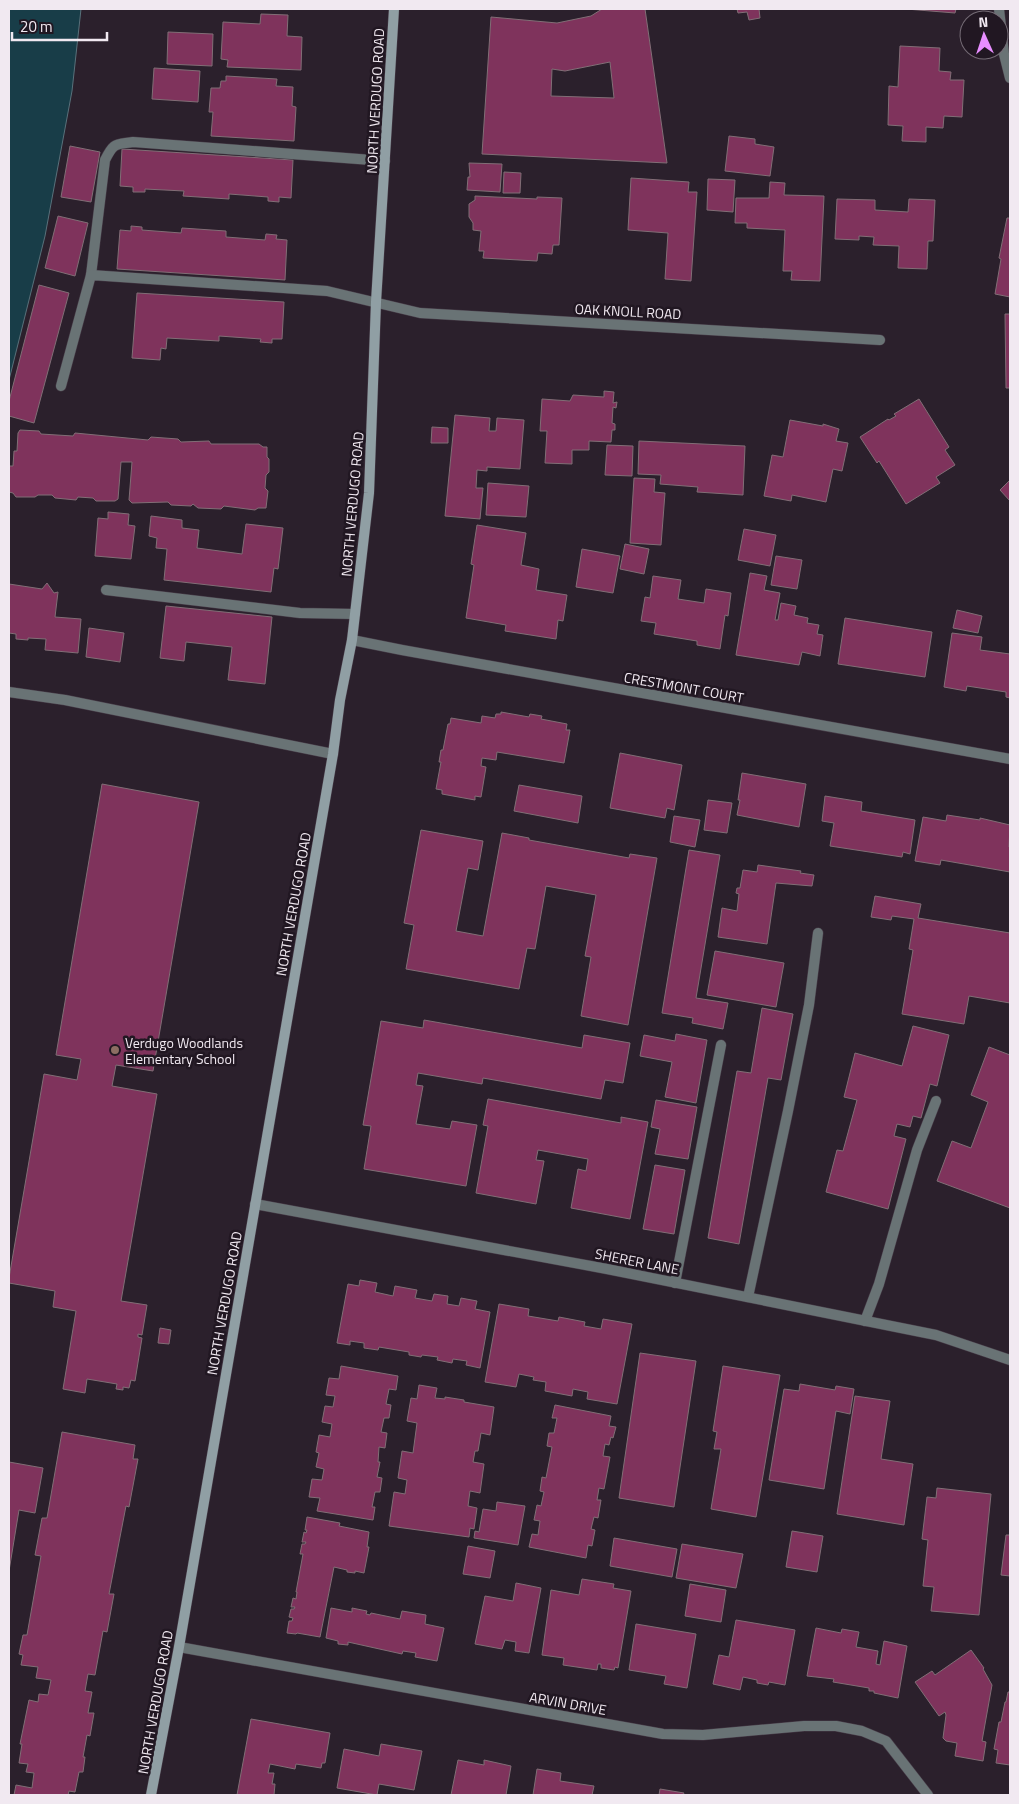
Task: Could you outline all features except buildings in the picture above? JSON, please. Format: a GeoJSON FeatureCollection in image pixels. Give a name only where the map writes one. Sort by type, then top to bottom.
{"type":"FeatureCollection","features":[{"type":"Feature","properties":{"kind":"main road","name":"NORTH VERDUGO ROAD"},"geometry":{"type":"LineString","coordinates":[[152,1795],[333,754],[340,700],[352,640],[369,493],[376,302],[394,9]]}},
{"type":"Feature","properties":{"kind":"street"},"geometry":{"type":"LineString","coordinates":[[999,9],[1004,54],[1010,78]]}},
{"type":"Feature","properties":{"kind":"street"},"geometry":{"type":"LineString","coordinates":[[61,386],[91,275],[105,160],[111,147],[116,144],[133,142],[385,161]]}},
{"type":"Feature","properties":{"kind":"street","name":"OAK KNOLL ROAD"},"geometry":{"type":"LineString","coordinates":[[91,275],[327,291],[420,313],[880,340]]}},
{"type":"Feature","properties":{"kind":"street"},"geometry":{"type":"LineString","coordinates":[[106,590],[300,613],[355,614]]}},
{"type":"Feature","properties":{"kind":"street","name":"CRESTMONT COURT"},"geometry":{"type":"LineString","coordinates":[[352,640],[1010,759]]}},
{"type":"Feature","properties":{"kind":"street"},"geometry":{"type":"LineString","coordinates":[[9,692],[65,700],[333,754]]}},
{"type":"Feature","properties":{"kind":"street"},"geometry":{"type":"LineString","coordinates":[[748,1297],[809,1005],[818,933]]}},
{"type":"Feature","properties":{"kind":"street"},"geometry":{"type":"LineString","coordinates":[[675,1283],[721,1045]]}},
{"type":"Feature","properties":{"kind":"street"},"geometry":{"type":"LineString","coordinates":[[866,1321],[879,1284],[917,1150],[936,1101]]}},
{"type":"Feature","properties":{"kind":"street","name":"SHERER LANE"},"geometry":{"type":"LineString","coordinates":[[255,1204],[748,1297],[936,1335],[1010,1360]]}},
{"type":"Feature","properties":{"kind":"street","name":"ARVIN DRIVE"},"geometry":{"type":"LineString","coordinates":[[178,1647],[663,1734],[703,1735],[804,1726],[836,1726],[853,1729],[886,1741],[928,1795]]}},
{"type":"Feature","properties":{"kind":"water"},"geometry":{"type":"Polygon","coordinates":[[[9,9],[81,9],[72,91],[45,236],[9,380],[9,9]]]}},
{"type":"Feature","properties":{"kind":"place","name":"Verdugo Woodlands Elementary School"},"geometry":{"type":"Point","coordinates":[115,1050]}}]}
